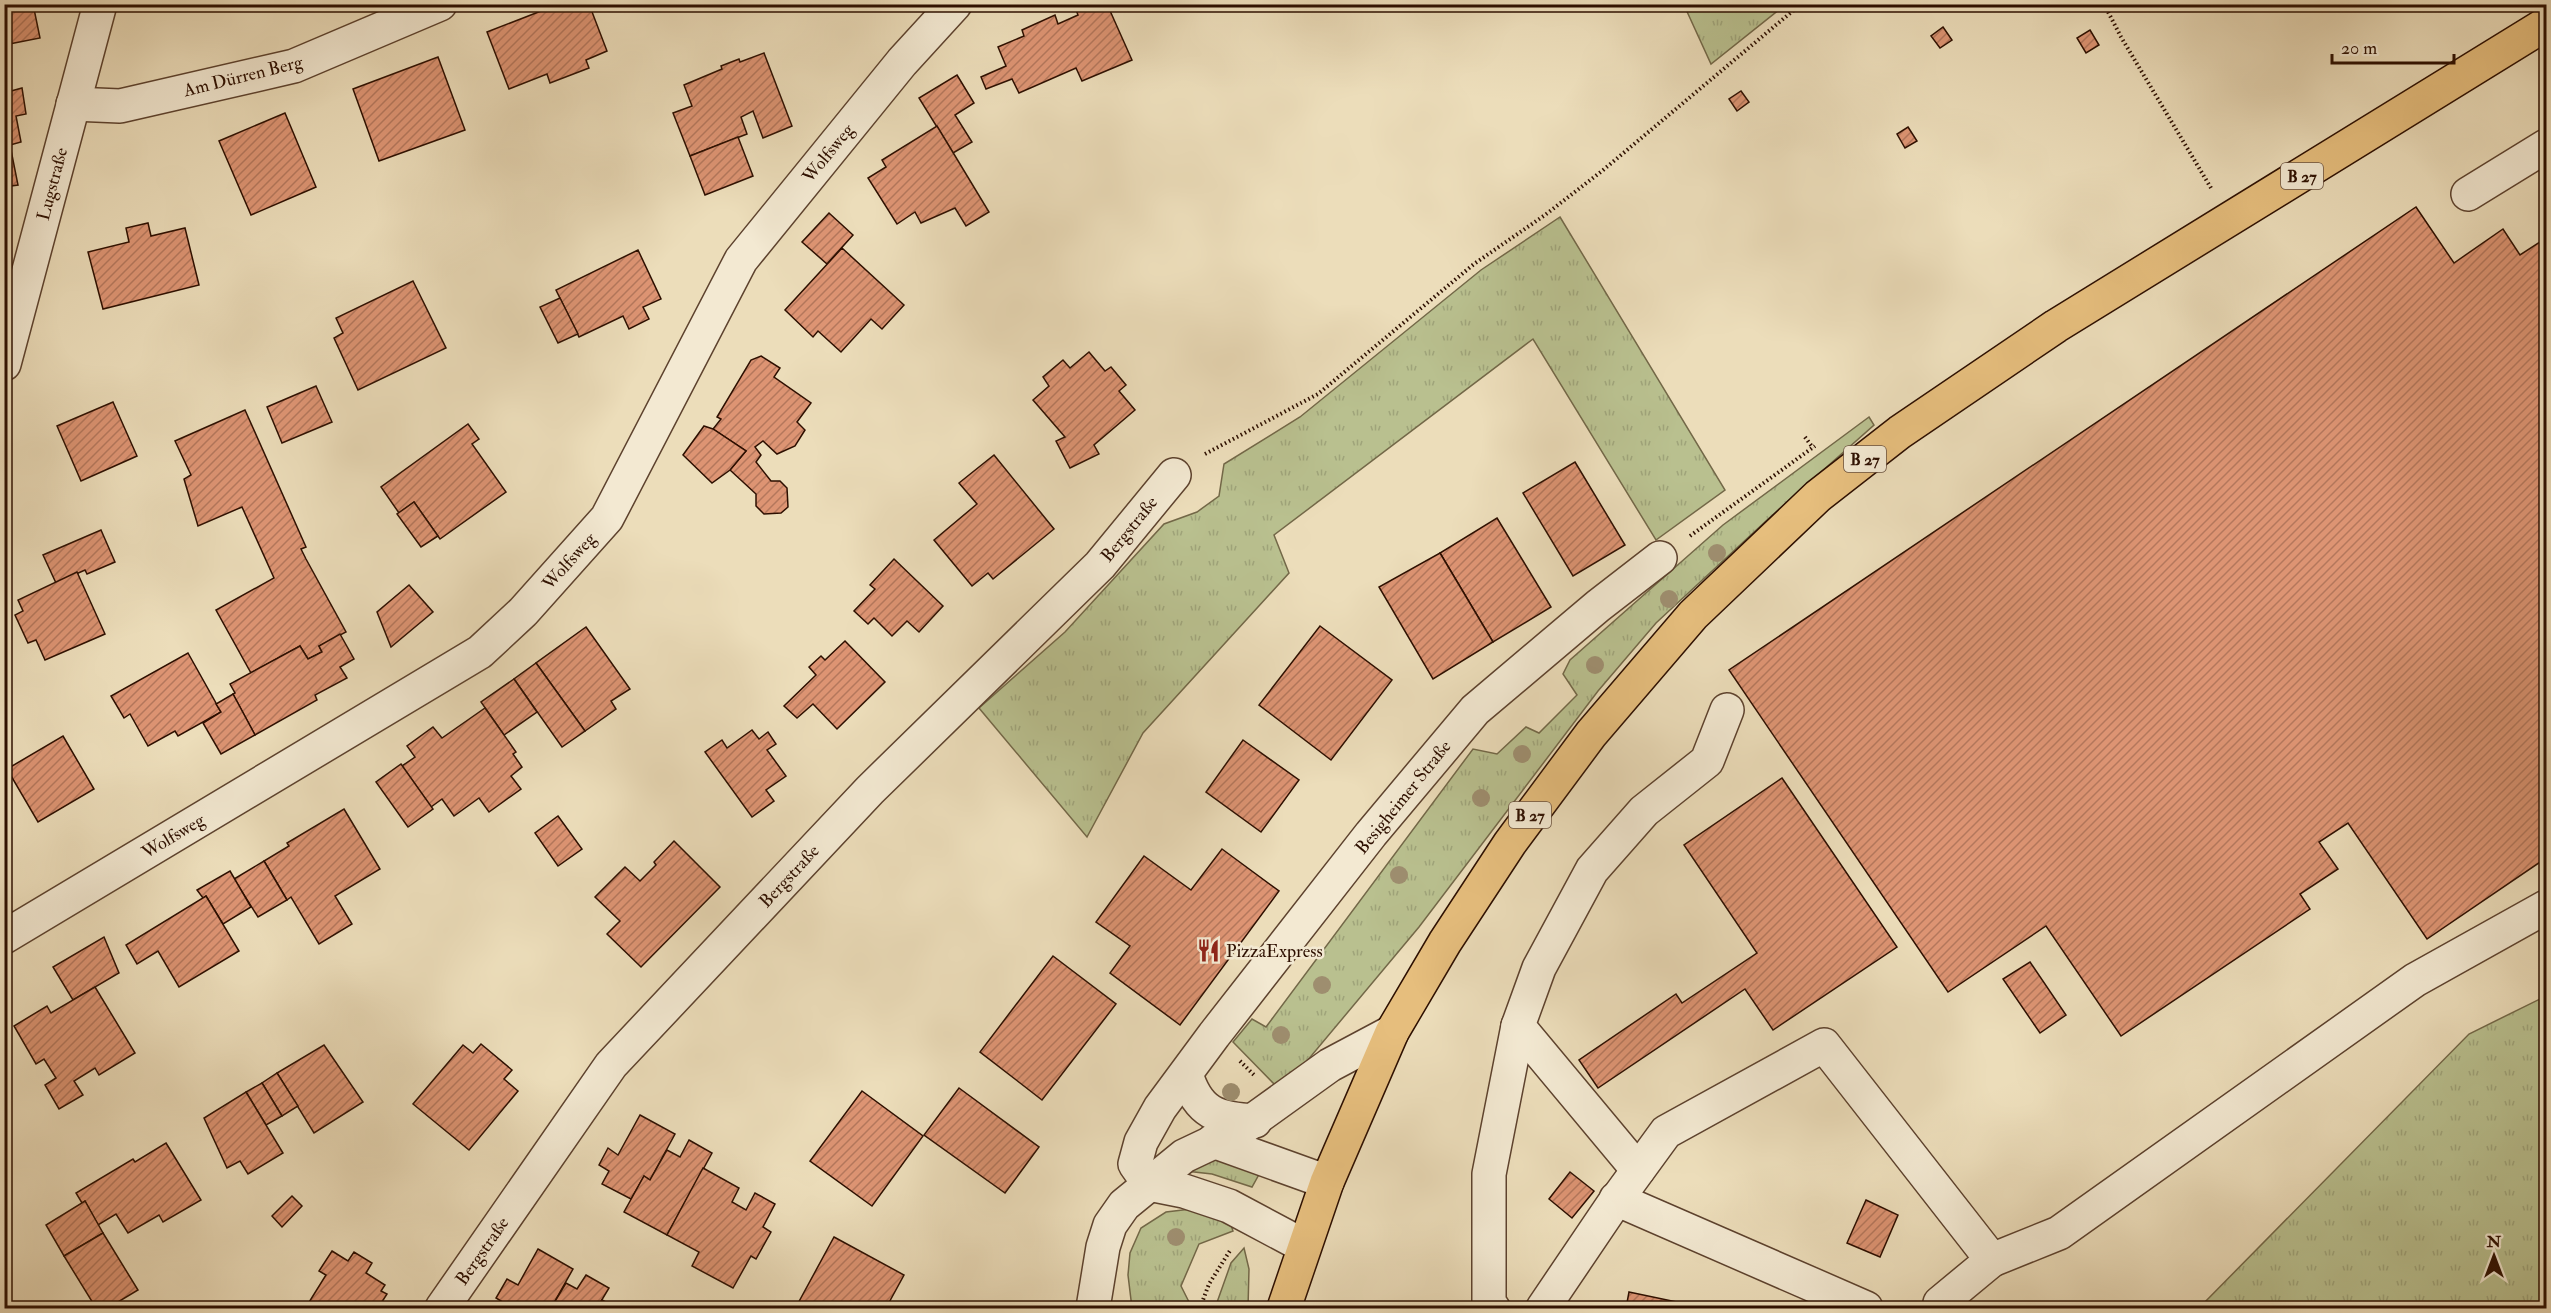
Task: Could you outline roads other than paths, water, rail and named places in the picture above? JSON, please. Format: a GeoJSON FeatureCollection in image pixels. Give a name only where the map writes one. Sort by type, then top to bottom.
{"type":"FeatureCollection","features":[{"type":"Feature","properties":{"kind":"main road","name":"B 27"},"geometry":{"type":"LineString","coordinates":[[1284,1308],[1327,1182],[1392,1032],[1445,942],[1510,843],[1591,734],[1693,615],[1818,496],[1900,432],[2056,327],[2547,24]]}},
{"type":"Feature","properties":{"kind":"street","name":"Lugstraße"},"geometry":{"type":"LineString","coordinates":[[4,364],[100,4]]}},
{"type":"Feature","properties":{"kind":"street","name":"Am Dürren Berg"},"geometry":{"type":"LineString","coordinates":[[73,104],[120,106],[294,66],[440,4]]}},
{"type":"Feature","properties":{"kind":"street","name":"Wolfsweg"},"geometry":{"type":"LineString","coordinates":[[4,937],[480,652],[523,612],[607,518],[741,260],[902,62],[955,4]]}},
{"type":"Feature","properties":{"kind":"street"},"geometry":{"type":"LineString","coordinates":[[2468,194],[2547,146]]}},
{"type":"Feature","properties":{"kind":"street","name":"Bergstraße"},"geometry":{"type":"LineString","coordinates":[[442,1308],[611,1065],[870,790],[1100,565],[1174,475]]}},
{"type":"Feature","properties":{"kind":"street","name":"Besigheimer Straße"},"geometry":{"type":"LineString","coordinates":[[1149,1184],[1135,1164],[1141,1142],[1160,1108],[1371,834],[1475,710],[1598,606],[1660,558]]}},
{"type":"Feature","properties":{"kind":"street"},"geometry":{"type":"LineString","coordinates":[[1493,1308],[1489,1303],[1490,1174],[1518,1026],[1539,968],[1592,870],[1644,811],[1707,760],[1726,710]]}},
{"type":"Feature","properties":{"kind":"street"},"geometry":{"type":"LineString","coordinates":[[1939,1308],[1940,1303],[1992,1260],[2059,1233],[2415,980],[2547,907]]}},
{"type":"Feature","properties":{"kind":"street"},"geometry":{"type":"LineString","coordinates":[[1518,1026],[1638,1170]]}},
{"type":"Feature","properties":{"kind":"street"},"geometry":{"type":"LineString","coordinates":[[1093,1308],[1103,1247],[1110,1225],[1124,1205],[1184,1156],[1241,1130],[1330,1065],[1392,1032]]}},
{"type":"Feature","properties":{"kind":"street"},"geometry":{"type":"LineString","coordinates":[[1543,1308],[1616,1199],[1666,1132],[1824,1044],[1992,1260]]}},
{"type":"Feature","properties":{"kind":"street"},"geometry":{"type":"LineString","coordinates":[[1186,1074],[1195,1097],[1205,1110],[1231,1120],[1255,1121]]}},
{"type":"Feature","properties":{"kind":"street"},"geometry":{"type":"LineString","coordinates":[[1213,1141],[1327,1182]]}},
{"type":"Feature","properties":{"kind":"street"},"geometry":{"type":"LineString","coordinates":[[1149,1184],[1184,1191],[1229,1206],[1304,1246]]}},
{"type":"Feature","properties":{"kind":"street"},"geometry":{"type":"LineString","coordinates":[[1616,1199],[1866,1308]]}},
{"type":"Feature","properties":{"kind":"place","name":"PizzaExpress"},"geometry":{"type":"Point","coordinates":[1208,951]}}]}
